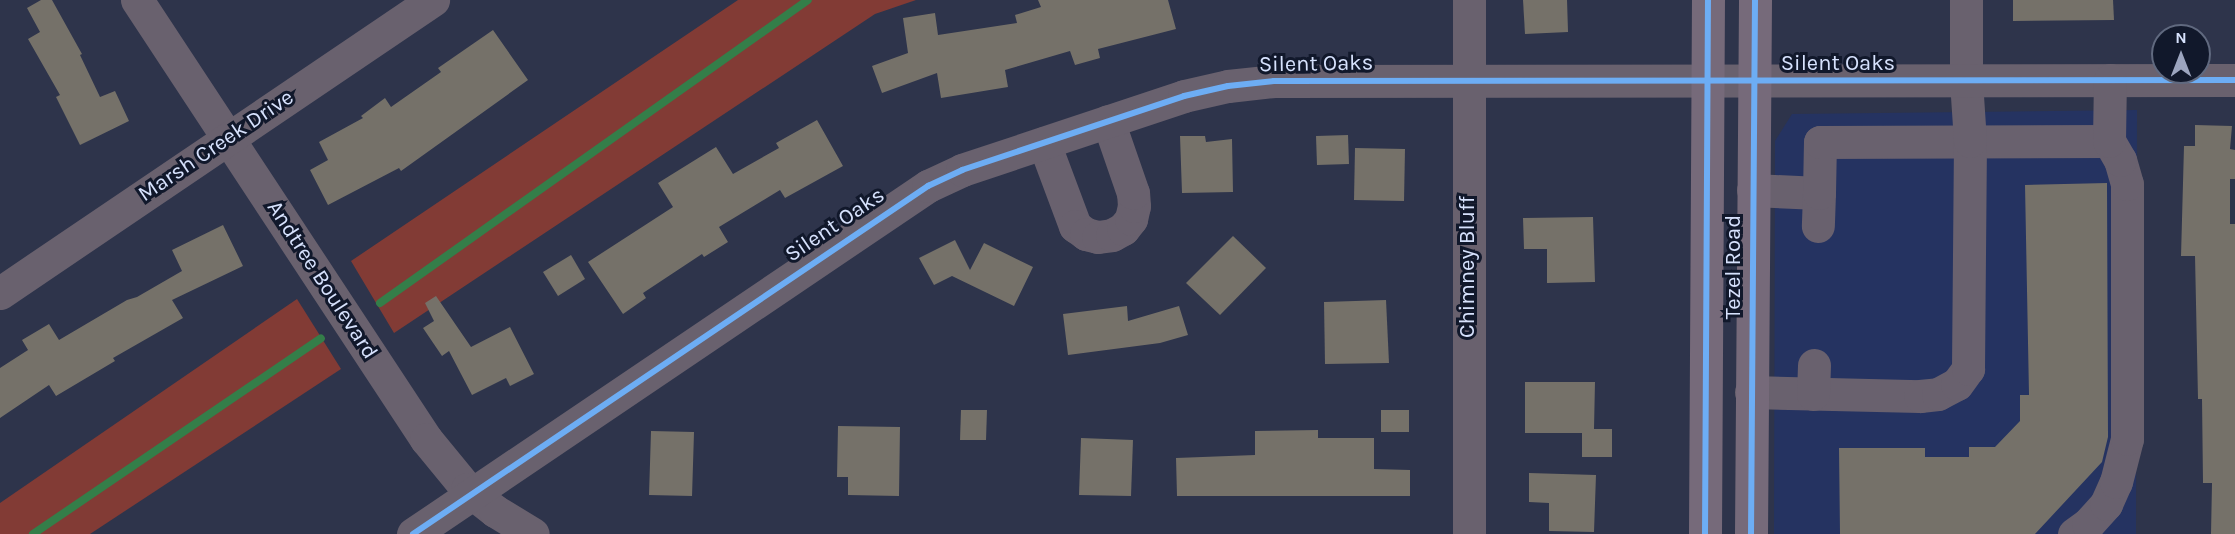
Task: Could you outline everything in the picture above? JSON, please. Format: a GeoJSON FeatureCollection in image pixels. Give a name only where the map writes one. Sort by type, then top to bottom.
{"type":"FeatureCollection","features":[{"type":"Feature","properties":{"kind":"main road","name":"Tezel Road"},"geometry":{"type":"LineString","coordinates":[[1705,534],[1708,0]]}},
{"type":"Feature","properties":{"kind":"main road","name":"Tezel Road"},"geometry":{"type":"LineString","coordinates":[[1751,534],[1755,0]]}},
{"type":"Feature","properties":{"kind":"street","name":"Andtree Boulevard"},"geometry":{"type":"LineString","coordinates":[[136,0],[426,439],[473,493],[533,534]]}},
{"type":"Feature","properties":{"kind":"street","name":"Marsh Creek Drive"},"geometry":{"type":"LineString","coordinates":[[0,293],[433,0]]}},
{"type":"Feature","properties":{"kind":"street","name":"Chimney Bluff"},"geometry":{"type":"LineString","coordinates":[[1469,0],[1469,534]]}},
{"type":"Feature","properties":{"kind":"street"},"geometry":{"type":"LineString","coordinates":[[1751,392],[1814,380],[1889,386],[1938,394],[1957,384],[1968,369],[1970,141],[1966,81],[1966,0]]}},
{"type":"Feature","properties":{"kind":"street"},"geometry":{"type":"LineString","coordinates":[[2074,534],[2088,524],[2106,504],[2116,482],[2127,439],[2127,184],[2121,160],[2109,141],[2110,80]]}},
{"type":"Feature","properties":{"kind":"street","name":"Silent Oaks"},"geometry":{"type":"LineString","coordinates":[[413,534],[912,195],[962,170],[1184,96],[1228,86],[1274,81],[2235,80]]}},
{"type":"Feature","properties":{"kind":"street"},"geometry":{"type":"LineString","coordinates":[[1044,143],[1075,226],[1086,234],[1098,237],[1112,235],[1123,229],[1131,219],[1134,206],[1133,193],[1108,121]]}},
{"type":"Feature","properties":{"kind":"street"},"geometry":{"type":"LineString","coordinates":[[1818,226],[1820,141],[1891,153],[1970,141],[2109,141]]}},
{"type":"Feature","properties":{"kind":"street"},"geometry":{"type":"LineString","coordinates":[[1753,190],[1819,193]]}},
{"type":"Feature","properties":{"kind":"shaded area"},"geometry":{"type":"Polygon","coordinates":[[[738,0],[916,0],[875,14],[394,333],[351,261],[738,0]]]}},
{"type":"Feature","properties":{"kind":"shaded area"},"geometry":{"type":"Polygon","coordinates":[[[2137,110],[2136,534],[1774,534],[1775,141],[1792,114],[2137,110]]]}},
{"type":"Feature","properties":{"kind":"shaded area"},"geometry":{"type":"Polygon","coordinates":[[[297,299],[341,369],[90,534],[0,534],[0,503],[297,299]]]}},
{"type":"Feature","properties":{"kind":"building"},"geometry":{"type":"Polygon","coordinates":[[[41,0],[52,0],[82,54],[80,55],[100,97],[115,91],[129,121],[80,145],[56,97],[60,95],[28,39],[40,32],[27,8],[41,0]]]}},
{"type":"Feature","properties":{"kind":"building"},"geometry":{"type":"Polygon","coordinates":[[[1038,0],[1168,0],[1176,29],[1098,49],[1100,58],[1075,65],[1070,51],[1005,70],[1008,87],[941,98],[937,73],[882,93],[872,66],[908,53],[903,18],[935,13],[938,35],[1017,23],[1015,15],[1041,7],[1038,0]]]}},
{"type":"Feature","properties":{"kind":"building"},"geometry":{"type":"Polygon","coordinates":[[[1523,0],[1567,0],[1568,32],[1525,34],[1523,0]]]}},
{"type":"Feature","properties":{"kind":"building"},"geometry":{"type":"Polygon","coordinates":[[[2013,0],[2113,0],[2114,20],[2013,21],[2013,0]]]}},
{"type":"Feature","properties":{"kind":"building"},"geometry":{"type":"Polygon","coordinates":[[[493,30],[528,80],[401,171],[399,168],[328,205],[310,170],[328,160],[319,142],[363,118],[361,116],[385,98],[391,107],[441,72],[438,68],[493,30]]]}},
{"type":"Feature","properties":{"kind":"building"},"geometry":{"type":"Polygon","coordinates":[[[817,120],[843,166],[785,198],[780,190],[719,227],[728,242],[704,257],[702,254],[643,293],[646,298],[623,314],[588,262],[673,207],[658,183],[716,147],[733,174],[779,148],[776,143],[817,120]]]}},
{"type":"Feature","properties":{"kind":"building"},"geometry":{"type":"Polygon","coordinates":[[[2195,125],[2232,126],[2230,149],[2235,150],[2235,179],[2230,179],[2230,224],[2235,224],[2235,534],[2211,534],[2212,483],[2203,483],[2202,399],[2198,399],[2195,256],[2181,256],[2184,146],[2195,146],[2195,125]]]}},
{"type":"Feature","properties":{"kind":"building"},"geometry":{"type":"Polygon","coordinates":[[[1348,135],[1349,164],[1317,165],[1316,136],[1348,135]]]}},
{"type":"Feature","properties":{"kind":"building"},"geometry":{"type":"Polygon","coordinates":[[[1180,136],[1205,136],[1206,142],[1232,139],[1233,192],[1182,193],[1180,136]]]}},
{"type":"Feature","properties":{"kind":"building"},"geometry":{"type":"Polygon","coordinates":[[[1355,148],[1405,149],[1404,201],[1354,200],[1355,148]]]}},
{"type":"Feature","properties":{"kind":"building"},"geometry":{"type":"Polygon","coordinates":[[[2107,183],[2108,437],[2102,462],[2035,534],[1840,534],[1839,448],[1925,448],[1925,457],[1969,457],[1969,447],[1995,447],[2020,421],[2020,395],[2029,395],[2025,185],[2107,183]]]}},
{"type":"Feature","properties":{"kind":"building"},"geometry":{"type":"Polygon","coordinates":[[[1593,217],[1595,282],[1547,283],[1547,249],[1524,249],[1523,218],[1593,217]]]}},
{"type":"Feature","properties":{"kind":"building"},"geometry":{"type":"Polygon","coordinates":[[[223,225],[243,266],[172,300],[183,318],[113,358],[115,361],[56,396],[49,385],[0,418],[0,368],[28,350],[22,340],[49,324],[59,340],[127,300],[137,297],[182,271],[172,250],[223,225]]]}},
{"type":"Feature","properties":{"kind":"building"},"geometry":{"type":"Polygon","coordinates":[[[1233,236],[1266,268],[1220,315],[1186,283],[1233,236]]]}},
{"type":"Feature","properties":{"kind":"building"},"geometry":{"type":"Polygon","coordinates":[[[955,240],[970,270],[984,243],[1033,267],[1014,306],[952,276],[934,285],[919,258],[955,240]]]}},
{"type":"Feature","properties":{"kind":"building"},"geometry":{"type":"Polygon","coordinates":[[[571,255],[585,279],[558,296],[543,272],[571,255]]]}},
{"type":"Feature","properties":{"kind":"building"},"geometry":{"type":"Polygon","coordinates":[[[436,296],[471,347],[510,327],[534,374],[510,386],[506,378],[472,395],[449,351],[442,356],[423,328],[434,321],[425,303],[436,296]]]}},
{"type":"Feature","properties":{"kind":"building"},"geometry":{"type":"Polygon","coordinates":[[[1386,300],[1389,363],[1325,364],[1324,302],[1386,300]]]}},
{"type":"Feature","properties":{"kind":"building"},"geometry":{"type":"Polygon","coordinates":[[[1127,306],[1128,321],[1179,306],[1188,335],[1160,343],[1068,355],[1063,314],[1127,306]]]}},
{"type":"Feature","properties":{"kind":"building"},"geometry":{"type":"Polygon","coordinates":[[[1525,382],[1595,382],[1594,429],[1612,429],[1612,457],[1582,457],[1582,433],[1525,433],[1525,382]]]}},
{"type":"Feature","properties":{"kind":"building"},"geometry":{"type":"Polygon","coordinates":[[[961,410],[987,410],[986,440],[960,440],[961,410]]]}},
{"type":"Feature","properties":{"kind":"building"},"geometry":{"type":"Polygon","coordinates":[[[1381,410],[1409,410],[1409,432],[1381,432],[1381,410]]]}},
{"type":"Feature","properties":{"kind":"building"},"geometry":{"type":"Polygon","coordinates":[[[838,426],[900,427],[899,496],[848,495],[848,477],[837,477],[838,426]]]}},
{"type":"Feature","properties":{"kind":"building"},"geometry":{"type":"Polygon","coordinates":[[[1318,430],[1318,438],[1374,438],[1374,469],[1410,470],[1410,496],[1177,496],[1176,458],[1255,455],[1255,431],[1318,430]]]}},
{"type":"Feature","properties":{"kind":"building"},"geometry":{"type":"Polygon","coordinates":[[[651,431],[694,432],[692,496],[649,495],[651,431]]]}},
{"type":"Feature","properties":{"kind":"building"},"geometry":{"type":"Polygon","coordinates":[[[1081,438],[1133,440],[1131,496],[1079,495],[1081,438]]]}},
{"type":"Feature","properties":{"kind":"building"},"geometry":{"type":"Polygon","coordinates":[[[1529,473],[1596,475],[1594,532],[1549,531],[1549,503],[1529,502],[1529,473]]]}},
{"type":"Feature","properties":{"kind":"waterway"},"geometry":{"type":"LineString","coordinates":[[380,303],[808,0]]}},
{"type":"Feature","properties":{"kind":"waterway"},"geometry":{"type":"LineString","coordinates":[[33,534],[321,338]]}},
{"type":"Feature","properties":{"kind":"cycle path"},"geometry":{"type":"LineString","coordinates":[[1705,534],[1708,0]]}},
{"type":"Feature","properties":{"kind":"cycle path"},"geometry":{"type":"LineString","coordinates":[[1751,534],[1755,0]]}},
{"type":"Feature","properties":{"kind":"cycle path"},"geometry":{"type":"LineString","coordinates":[[413,534],[928,186],[962,170],[1184,96],[1228,86],[1274,81],[2235,80]]}}]}
